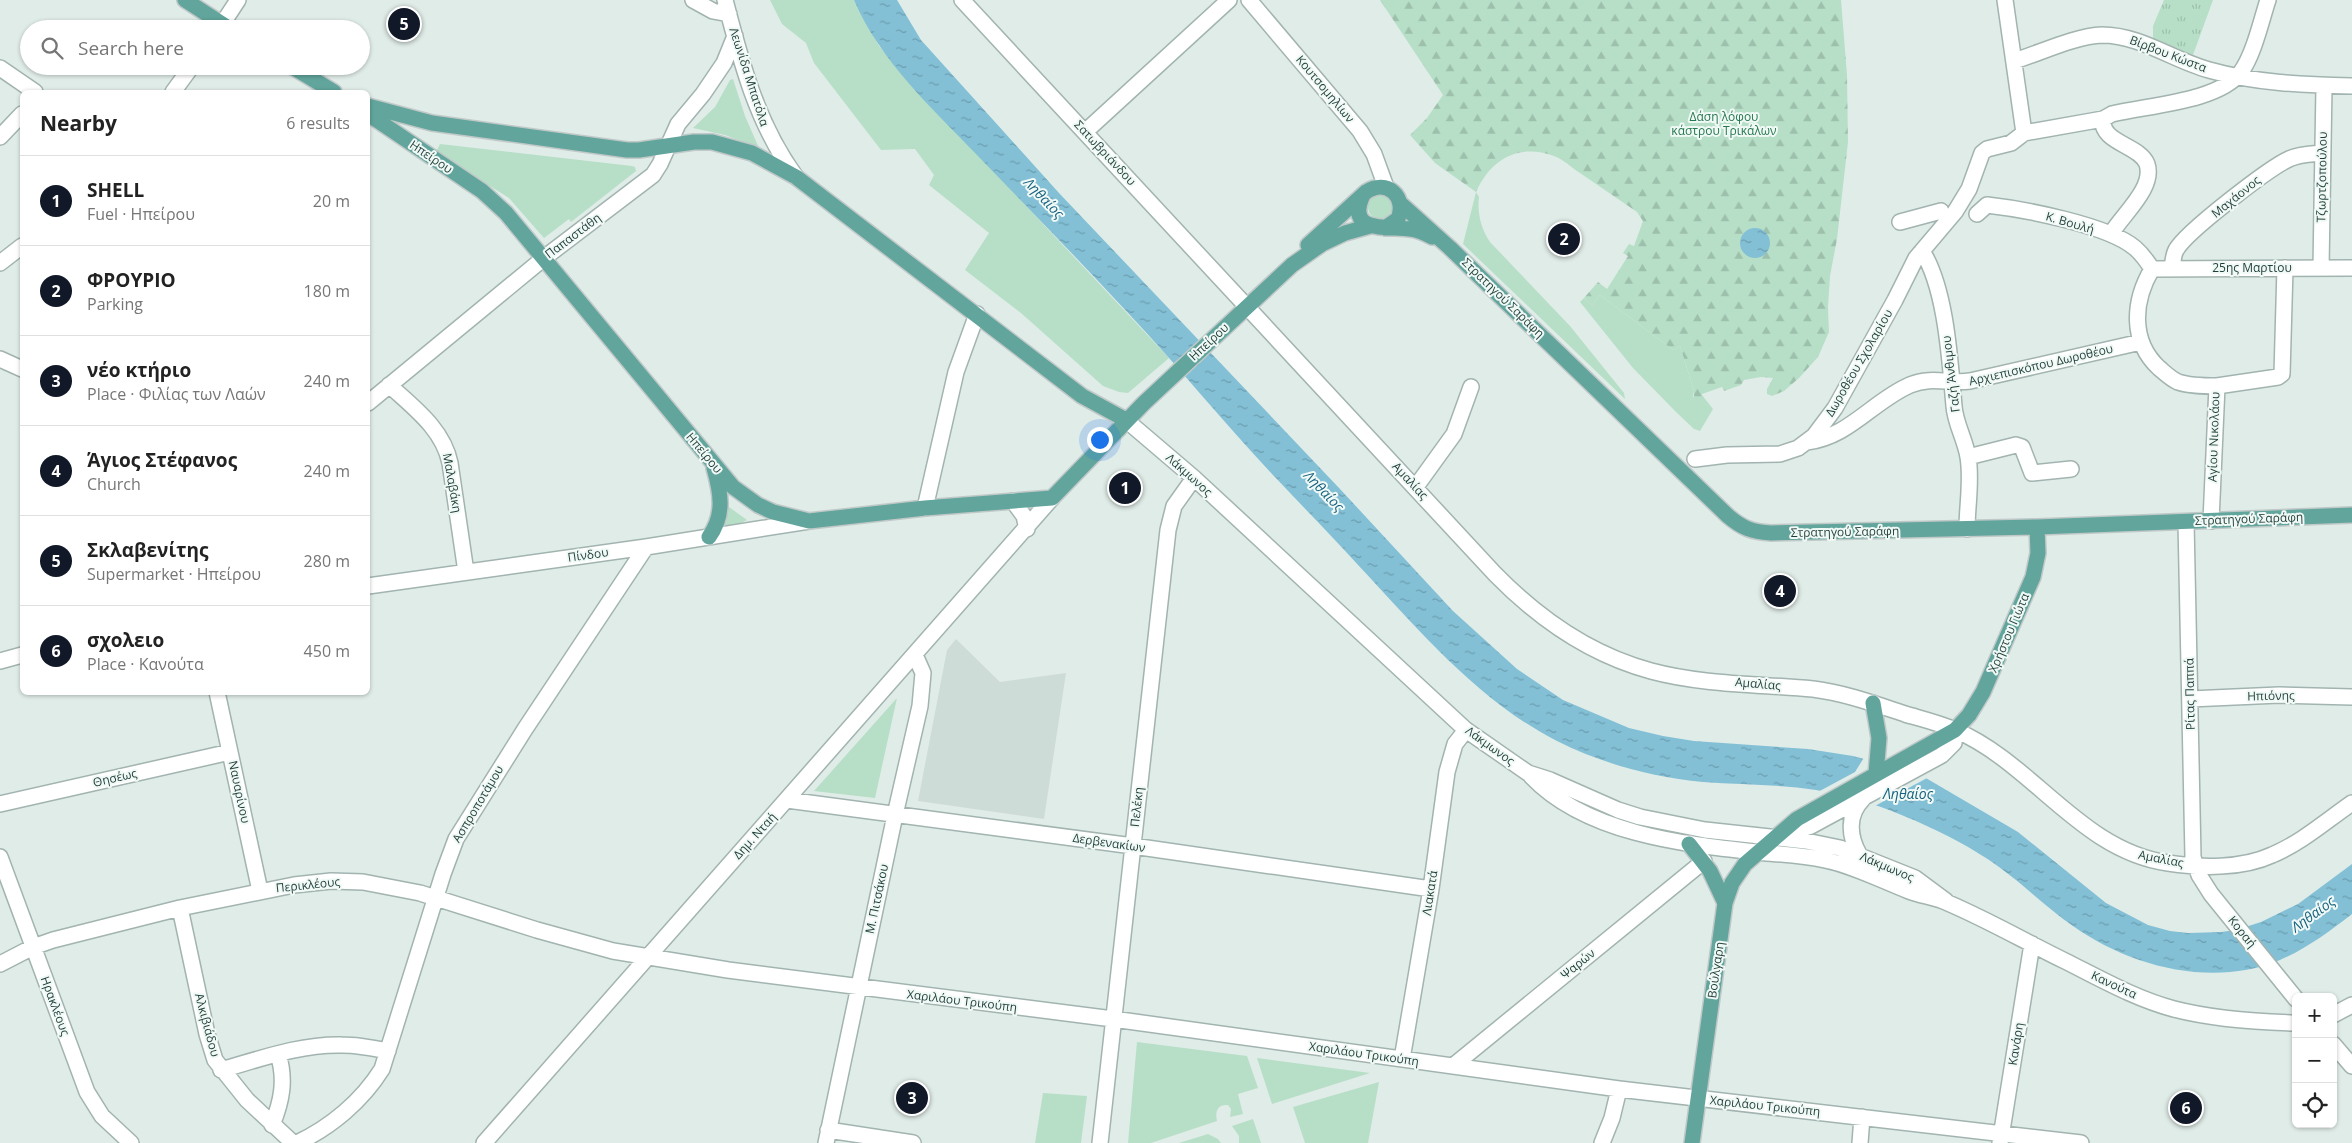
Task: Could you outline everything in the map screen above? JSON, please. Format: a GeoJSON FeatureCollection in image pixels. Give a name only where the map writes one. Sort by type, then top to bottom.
{"type":"FeatureCollection","features":[{"type":"Feature","properties":{"kind":"main road"},"geometry":{"type":"LineString","coordinates":[[184,0],[214,20]]}},
{"type":"Feature","properties":{"kind":"main road"},"geometry":{"type":"LineString","coordinates":[[306,75],[331,90]]}},
{"type":"Feature","properties":{"kind":"main road","name":"Ηπείρου"},"geometry":{"type":"LineString","coordinates":[[370,107],[432,123],[627,150],[703,141],[721,144],[760,157],[796,177],[1082,396],[1126,420]]}},
{"type":"Feature","properties":{"kind":"main road","name":"Ηπείρου"},"geometry":{"type":"LineString","coordinates":[[370,115],[495,202],[544,258],[733,487],[749,500],[773,512],[809,521],[925,508],[1052,498],[1144,403],[1292,265],[1322,244],[1345,233],[1378,227],[1415,230],[1434,237],[1450,248]]}},
{"type":"Feature","properties":{"kind":"main road"},"geometry":{"type":"LineString","coordinates":[[1401,204],[1398,219],[1378,227],[1363,220],[1360,212],[1363,194],[1375,187],[1386,187],[1395,192],[1401,204],[1450,248]]}},
{"type":"Feature","properties":{"kind":"main road","name":"Ηπείρου"},"geometry":{"type":"LineString","coordinates":[[1292,265],[1307,246],[1363,194]]}},
{"type":"Feature","properties":{"kind":"main road","name":"Στρατηγού Σαράφη"},"geometry":{"type":"LineString","coordinates":[[1450,248],[1742,527],[1750,531],[1771,533],[1967,529],[2352,516]]}},
{"type":"Feature","properties":{"kind":"main road"},"geometry":{"type":"LineString","coordinates":[[709,537],[716,527],[720,508],[719,488],[713,464]]}},
{"type":"Feature","properties":{"kind":"main road","name":"Χρήστου Γιώτα"},"geometry":{"type":"LineString","coordinates":[[1876,774],[1955,730],[1969,715],[1983,692],[2033,577],[2038,553],[2036,527]]}},
{"type":"Feature","properties":{"kind":"main road"},"geometry":{"type":"LineString","coordinates":[[1873,703],[1878,729],[1879,756],[1876,774]]}},
{"type":"Feature","properties":{"kind":"main road","name":"Βούλγαρη"},"geometry":{"type":"LineString","coordinates":[[1692,1143],[1725,903],[1736,877],[1757,852],[1791,823],[1811,809],[1876,774]]}},
{"type":"Feature","properties":{"kind":"main road"},"geometry":{"type":"LineString","coordinates":[[1689,844],[1704,861],[1721,890],[1725,903]]}},
{"type":"Feature","properties":{"kind":"street"},"geometry":{"type":"LineString","coordinates":[[228,20],[238,0]]}},
{"type":"Feature","properties":{"kind":"street"},"geometry":{"type":"LineString","coordinates":[[693,0],[713,11],[727,7]]}},
{"type":"Feature","properties":{"kind":"street","name":"Σατωβριάνδου"},"geometry":{"type":"LineString","coordinates":[[962,0],[1248,306]]}},
{"type":"Feature","properties":{"kind":"street"},"geometry":{"type":"LineString","coordinates":[[1086,131],[1229,0]]}},
{"type":"Feature","properties":{"kind":"street","name":"Κουτσομηλίων"},"geometry":{"type":"LineString","coordinates":[[1249,0],[1360,131],[1374,154],[1386,187]]}},
{"type":"Feature","properties":{"kind":"street"},"geometry":{"type":"LineString","coordinates":[[2005,0],[2024,133]]}},
{"type":"Feature","properties":{"kind":"street"},"geometry":{"type":"LineString","coordinates":[[2237,77],[2248,58],[2268,0]]}},
{"type":"Feature","properties":{"kind":"street","name":"Λεωνίδα Μπατόλα"},"geometry":{"type":"LineString","coordinates":[[727,7],[764,126],[778,152],[796,177]]}},
{"type":"Feature","properties":{"kind":"street","name":"Παπαστάθη"},"geometry":{"type":"LineString","coordinates":[[370,401],[544,258],[646,180],[660,164],[678,124],[717,75],[730,51],[735,36]]}},
{"type":"Feature","properties":{"kind":"street","name":"Βίρβου Κώστα"},"geometry":{"type":"LineString","coordinates":[[2014,61],[2085,38],[2111,36],[2130,39],[2206,69],[2237,77],[2324,86],[2352,86]]}},
{"type":"Feature","properties":{"kind":"street"},"geometry":{"type":"LineString","coordinates":[[0,68],[31,90]]}},
{"type":"Feature","properties":{"kind":"street"},"geometry":{"type":"LineString","coordinates":[[174,90],[185,75]]}},
{"type":"Feature","properties":{"kind":"street","name":"Δωροθέου Σχολαρίου"},"geometry":{"type":"LineString","coordinates":[[1695,459],[1727,455],[1780,454],[1798,448],[1807,442],[1835,408],[1895,300],[1912,264],[1948,211],[1969,189],[1982,153],[1987,149],[2011,143],[2024,133],[2103,119],[2112,114],[2211,92],[2237,77]]}},
{"type":"Feature","properties":{"kind":"street","name":"Τζωρτζοπούλου"},"geometry":{"type":"LineString","coordinates":[[2321,268],[2324,86]]}},
{"type":"Feature","properties":{"kind":"street"},"geometry":{"type":"LineString","coordinates":[[0,137],[20,116]]}},
{"type":"Feature","properties":{"kind":"street"},"geometry":{"type":"LineString","coordinates":[[2103,119],[2103,126],[2108,133],[2143,158],[2149,170],[2144,190],[2111,234]]}},
{"type":"Feature","properties":{"kind":"street","name":"Μαχάονος"},"geometry":{"type":"LineString","coordinates":[[2172,269],[2175,253],[2180,245],[2207,220],[2266,173],[2290,158],[2322,153]]}},
{"type":"Feature","properties":{"kind":"street","name":"Κ. Βουλή"},"geometry":{"type":"LineString","coordinates":[[1977,214],[1986,205],[2005,207],[2058,218],[2111,234],[2135,248],[2152,269]]}},
{"type":"Feature","properties":{"kind":"street"},"geometry":{"type":"LineString","coordinates":[[1900,222],[1948,211]]}},
{"type":"Feature","properties":{"kind":"street"},"geometry":{"type":"LineString","coordinates":[[0,262],[20,247]]}},
{"type":"Feature","properties":{"kind":"street","name":"Γαζή Άνθιμου"},"geometry":{"type":"LineString","coordinates":[[1922,251],[1928,261],[1935,282],[1948,339],[1954,407],[1968,457],[1967,529]]}},
{"type":"Feature","properties":{"kind":"street"},"geometry":{"type":"LineString","coordinates":[[2216,386],[2278,377],[2282,374],[2285,268]]}},
{"type":"Feature","properties":{"kind":"street","name":"25ης Μαρτίου"},"geometry":{"type":"LineString","coordinates":[[2152,269],[2352,268]]}},
{"type":"Feature","properties":{"kind":"street"},"geometry":{"type":"LineString","coordinates":[[2140,342],[2138,303],[2144,282],[2152,269]]}},
{"type":"Feature","properties":{"kind":"street","name":"Αμαλίας"},"geometry":{"type":"LineString","coordinates":[[1248,306],[1415,488],[1523,602],[1548,622],[1592,647],[1641,668],[1668,675],[1830,692],[1873,703],[1955,730],[1994,752],[2084,825],[2113,844],[2155,861],[2195,865],[2238,864],[2269,857],[2296,842],[2352,803]]}},
{"type":"Feature","properties":{"kind":"street"},"geometry":{"type":"LineString","coordinates":[[925,508],[949,398],[964,346],[977,314]]}},
{"type":"Feature","properties":{"kind":"street","name":"Αρχιεπισκόπου Δωροθέου"},"geometry":{"type":"LineString","coordinates":[[1807,442],[1831,436],[1844,429],[1908,386],[1931,380],[1960,382],[1979,379],[2140,342]]}},
{"type":"Feature","properties":{"kind":"street","name":"Αγίου Νικολάου"},"geometry":{"type":"LineString","coordinates":[[2140,342],[2149,357],[2171,378],[2192,385],[2216,386],[2211,521]]}},
{"type":"Feature","properties":{"kind":"street"},"geometry":{"type":"LineString","coordinates":[[0,359],[20,367]]}},
{"type":"Feature","properties":{"kind":"street","name":"Μαλαβάκη"},"geometry":{"type":"LineString","coordinates":[[389,385],[420,413],[440,435],[446,446],[466,572]]}},
{"type":"Feature","properties":{"kind":"street"},"geometry":{"type":"LineString","coordinates":[[1415,488],[1454,434],[1471,388]]}},
{"type":"Feature","properties":{"kind":"street","name":"Λάκμωνος"},"geometry":{"type":"LineString","coordinates":[[1126,420],[1194,478],[1466,730],[1528,773],[1550,780],[1618,810],[1640,817],[1676,825],[1806,841],[1840,848],[1915,878],[1946,902]]}},
{"type":"Feature","properties":{"kind":"street"},"geometry":{"type":"LineString","coordinates":[[1968,457],[2016,445],[2022,447],[2032,472],[2071,469]]}},
{"type":"Feature","properties":{"kind":"street","name":"Πελέκη"},"geometry":{"type":"LineString","coordinates":[[1100,1143],[1168,530],[1174,506],[1194,478]]}},
{"type":"Feature","properties":{"kind":"street","name":"Δημ. Νταή"},"geometry":{"type":"LineString","coordinates":[[484,1143],[1027,529],[1052,498]]}},
{"type":"Feature","properties":{"kind":"street"},"geometry":{"type":"LineString","coordinates":[[1013,501],[1024,516],[1027,529]]}},
{"type":"Feature","properties":{"kind":"street","name":"Πίνδου"},"geometry":{"type":"LineString","coordinates":[[370,586],[646,547],[809,521]]}},
{"type":"Feature","properties":{"kind":"street","name":"Ρίτας Παππά"},"geometry":{"type":"LineString","coordinates":[[2186,522],[2191,841],[2195,865]]}},
{"type":"Feature","properties":{"kind":"street","name":"Ασπροποτάμου"},"geometry":{"type":"LineString","coordinates":[[295,1143],[329,1125],[374,1081],[385,1061],[435,898],[456,839],[474,808],[646,547]]}},
{"type":"Feature","properties":{"kind":"street","name":"Μ. Πιτσάκου"},"geometry":{"type":"LineString","coordinates":[[827,1136],[921,698],[923,673],[915,655]]}},
{"type":"Feature","properties":{"kind":"street"},"geometry":{"type":"LineString","coordinates":[[0,661],[20,656]]}},
{"type":"Feature","properties":{"kind":"street","name":"Ναυαρίνου"},"geometry":{"type":"LineString","coordinates":[[219,695],[260,891]]}},
{"type":"Feature","properties":{"kind":"street","name":"Ηπιόνης"},"geometry":{"type":"LineString","coordinates":[[2190,699],[2279,695],[2352,697]]}},
{"type":"Feature","properties":{"kind":"street","name":"Λιακατά"},"geometry":{"type":"LineString","coordinates":[[1402,1059],[1431,890],[1447,772],[1455,744],[1466,730]]}},
{"type":"Feature","properties":{"kind":"street"},"geometry":{"type":"LineString","coordinates":[[1773,838],[1811,826],[1942,755],[1954,744],[1955,730]]}},
{"type":"Feature","properties":{"kind":"street","name":"Θησέως"},"geometry":{"type":"LineString","coordinates":[[0,804],[230,752]]}},
{"type":"Feature","properties":{"kind":"street"},"geometry":{"type":"LineString","coordinates":[[1528,773],[1542,787],[1559,799],[1606,823],[1641,834],[1689,844],[1832,862],[1910,892],[1946,902]]}},
{"type":"Feature","properties":{"kind":"street"},"geometry":{"type":"LineString","coordinates":[[1859,854],[1851,836],[1852,815],[1864,798]]}},
{"type":"Feature","properties":{"kind":"street","name":"Δερβενακίων"},"geometry":{"type":"LineString","coordinates":[[787,800],[1133,846],[1431,890]]}},
{"type":"Feature","properties":{"kind":"street","name":"Ηρακλέους"},"geometry":{"type":"LineString","coordinates":[[0,857],[92,1103],[102,1116],[132,1143]]}},
{"type":"Feature","properties":{"kind":"street","name":"Ψαρών"},"geometry":{"type":"LineString","coordinates":[[1453,1066],[1704,861]]}},
{"type":"Feature","properties":{"kind":"street","name":"Κοραή"},"geometry":{"type":"LineString","coordinates":[[2195,865],[2205,885],[2292,994]]}},
{"type":"Feature","properties":{"kind":"street","name":"Περικλέους"},"geometry":{"type":"LineString","coordinates":[[0,964],[33,947],[74,933],[260,891],[316,882],[345,881],[382,884],[435,898],[581,943],[648,957]]}},
{"type":"Feature","properties":{"kind":"street","name":"Κανούτα"},"geometry":{"type":"LineString","coordinates":[[1946,902],[2126,992],[2173,1008],[2247,1020],[2292,1023]]}},
{"type":"Feature","properties":{"kind":"street","name":"Αλκιβιάδου"},"geometry":{"type":"LineString","coordinates":[[180,908],[213,1054],[221,1070],[247,1100],[272,1125],[295,1143]]}},
{"type":"Feature","properties":{"kind":"street","name":"Κανάρη"},"geometry":{"type":"LineString","coordinates":[[2000,1138],[2032,944]]}},
{"type":"Feature","properties":{"kind":"street","name":"Χαριλάου Τρικούπη"},"geometry":{"type":"LineString","coordinates":[[648,957],[858,988],[1113,1019],[1619,1090],[1862,1116],[2000,1138],[2081,1143]]}},
{"type":"Feature","properties":{"kind":"street"},"geometry":{"type":"LineString","coordinates":[[2337,1013],[2352,1005]]}},
{"type":"Feature","properties":{"kind":"street"},"geometry":{"type":"LineString","coordinates":[[221,1070],[278,1054],[330,1045],[388,1051]]}},
{"type":"Feature","properties":{"kind":"street"},"geometry":{"type":"LineString","coordinates":[[2337,1049],[2352,1066]]}},
{"type":"Feature","properties":{"kind":"street"},"geometry":{"type":"LineString","coordinates":[[272,1125],[283,1089],[283,1073],[278,1054]]}},
{"type":"Feature","properties":{"kind":"street"},"geometry":{"type":"LineString","coordinates":[[1602,1143],[1612,1118],[1619,1090]]}},
{"type":"Feature","properties":{"kind":"street"},"geometry":{"type":"LineString","coordinates":[[1860,1143],[1862,1116]]}},
{"type":"Feature","properties":{"kind":"street"},"geometry":{"type":"LineString","coordinates":[[827,1136],[913,1143]]}},
{"type":"Feature","properties":{"kind":"shaded area"},"geometry":{"type":"Polygon","coordinates":[[[956,639],[1000,682],[1066,673],[1044,819],[918,801],[947,650],[956,639]]]}},
{"type":"Feature","properties":{"kind":"green space"},"geometry":{"type":"Polygon","coordinates":[[[770,0],[854,0],[879,46],[904,76],[1169,358],[1128,393],[1103,386],[1021,313],[965,270],[989,233],[929,185],[934,175],[915,149],[881,150],[814,63],[806,43],[782,24],[770,0]]]}},
{"type":"Feature","properties":{"kind":"green space","name":"Δάση λόφου κάστρου Τρικάλων"},"geometry":{"type":"Polygon","coordinates":[[[1380,0],[1841,0],[1847,75],[1848,142],[1837,239],[1830,276],[1829,332],[1818,357],[1784,391],[1772,396],[1767,394],[1767,389],[1773,378],[1761,377],[1744,380],[1741,385],[1724,391],[1722,387],[1702,394],[1700,402],[1694,403],[1694,391],[1680,346],[1673,350],[1600,295],[1592,305],[1584,298],[1598,282],[1607,289],[1628,256],[1623,253],[1629,244],[1634,246],[1643,221],[1637,212],[1561,159],[1541,152],[1517,153],[1507,157],[1489,171],[1476,192],[1435,163],[1410,135],[1427,118],[1443,95],[1380,0]]]}},
{"type":"Feature","properties":{"kind":"green space"},"geometry":{"type":"Polygon","coordinates":[[[2164,0],[2213,0],[2193,55],[2153,38],[2153,26],[2164,0]]]}},
{"type":"Feature","properties":{"kind":"green space"},"geometry":{"type":"Polygon","coordinates":[[[733,79],[745,116],[759,148],[725,135],[693,128],[715,107],[730,80],[733,79]]]}},
{"type":"Feature","properties":{"kind":"green space"},"geometry":{"type":"Polygon","coordinates":[[[440,144],[632,166],[635,167],[636,171],[571,222],[569,219],[544,238],[509,198],[436,152],[440,144]]]}},
{"type":"Feature","properties":{"kind":"green space"},"geometry":{"type":"Polygon","coordinates":[[[1476,192],[1479,197],[1480,221],[1490,242],[1570,326],[1624,393],[1625,399],[1463,244],[1476,192]]]}},
{"type":"Feature","properties":{"kind":"green space"},"geometry":{"type":"Polygon","coordinates":[[[1375,195],[1385,195],[1392,202],[1392,212],[1385,219],[1375,219],[1368,212],[1368,202],[1375,195]]]}},
{"type":"Feature","properties":{"kind":"green space"},"geometry":{"type":"Polygon","coordinates":[[[1600,295],[1673,350],[1680,346],[1694,391],[1693,397],[1702,395],[1713,409],[1700,431],[1694,429],[1633,368],[1580,302],[1584,298],[1592,305],[1600,295]]]}},
{"type":"Feature","properties":{"kind":"green space"},"geometry":{"type":"Polygon","coordinates":[[[729,507],[747,520],[727,530],[724,528],[727,519],[727,508],[729,507]]]}},
{"type":"Feature","properties":{"kind":"green space"},"geometry":{"type":"Polygon","coordinates":[[[897,698],[875,798],[814,791],[897,698]]]}},
{"type":"Feature","properties":{"kind":"green space"},"geometry":{"type":"Polygon","coordinates":[[[1137,1042],[1247,1056],[1258,1088],[1238,1094],[1243,1114],[1230,1117],[1231,1109],[1228,1105],[1224,1105],[1218,1109],[1217,1121],[1151,1143],[1128,1143],[1137,1042]]]}},
{"type":"Feature","properties":{"kind":"green space"},"geometry":{"type":"Polygon","coordinates":[[[1257,1058],[1370,1073],[1272,1104],[1257,1058]]]}},
{"type":"Feature","properties":{"kind":"green space"},"geometry":{"type":"Polygon","coordinates":[[[1379,1082],[1368,1143],[1305,1143],[1293,1107],[1379,1082]]]}},
{"type":"Feature","properties":{"kind":"green space"},"geometry":{"type":"Polygon","coordinates":[[[1043,1093],[1087,1096],[1081,1143],[1035,1143],[1043,1093]]]}},
{"type":"Feature","properties":{"kind":"green space"},"geometry":{"type":"Polygon","coordinates":[[[1253,1119],[1261,1143],[1239,1143],[1239,1136],[1232,1126],[1253,1119]]]}},
{"type":"Feature","properties":{"kind":"green space"},"geometry":{"type":"Polygon","coordinates":[[[1208,1134],[1218,1139],[1221,1143],[1179,1143],[1208,1134]]]}},
{"type":"Feature","properties":{"kind":"water","name":"Ληθαίος"},"geometry":{"type":"Polygon","coordinates":[[[854,0],[897,0],[921,40],[1059,193],[1453,611],[1517,669],[1563,700],[1629,728],[1663,736],[1694,741],[1808,749],[1853,756],[1919,774],[2018,832],[2106,903],[2148,925],[2170,931],[2188,933],[2221,932],[2236,930],[2261,922],[2298,904],[2352,864],[2352,914],[2299,951],[2280,960],[2254,968],[2227,972],[2173,969],[2120,953],[2096,940],[2063,919],[1989,860],[1938,831],[1892,811],[1829,792],[1802,788],[1703,782],[1647,773],[1610,763],[1574,749],[1528,725],[1475,685],[1427,639],[1255,456],[1110,293],[908,83],[878,43],[854,0]]]}},
{"type":"Feature","properties":{"kind":"water"},"geometry":{"type":"Polygon","coordinates":[[[1755,228],[1765,233],[1770,243],[1765,253],[1755,258],[1745,253],[1740,243],[1745,233],[1755,228]]]}},
{"type":"Feature","properties":{"kind":"pier"},"geometry":{"type":"Polygon","coordinates":[[[1865,756],[1920,772],[1929,777],[1873,807],[1816,793],[1855,772],[1865,756]]]}},
{"type":"Feature","properties":{"kind":"place","name":"Σκλαβενίτης"},"geometry":{"type":"Point","coordinates":[404,24]}},
{"type":"Feature","properties":{"kind":"place","name":"ΦΡΟΥΡΙΟ"},"geometry":{"type":"Point","coordinates":[1564,239]}},
{"type":"Feature","properties":{"kind":"place","name":"SHELL"},"geometry":{"type":"Point","coordinates":[1125,488]}},
{"type":"Feature","properties":{"kind":"place","name":"Άγιος Στέφανος"},"geometry":{"type":"Point","coordinates":[1780,591]}},
{"type":"Feature","properties":{"kind":"place","name":"νέο κτήριο"},"geometry":{"type":"Point","coordinates":[912,1098]}},
{"type":"Feature","properties":{"kind":"place","name":"σχολειο"},"geometry":{"type":"Point","coordinates":[2186,1108]}}]}
